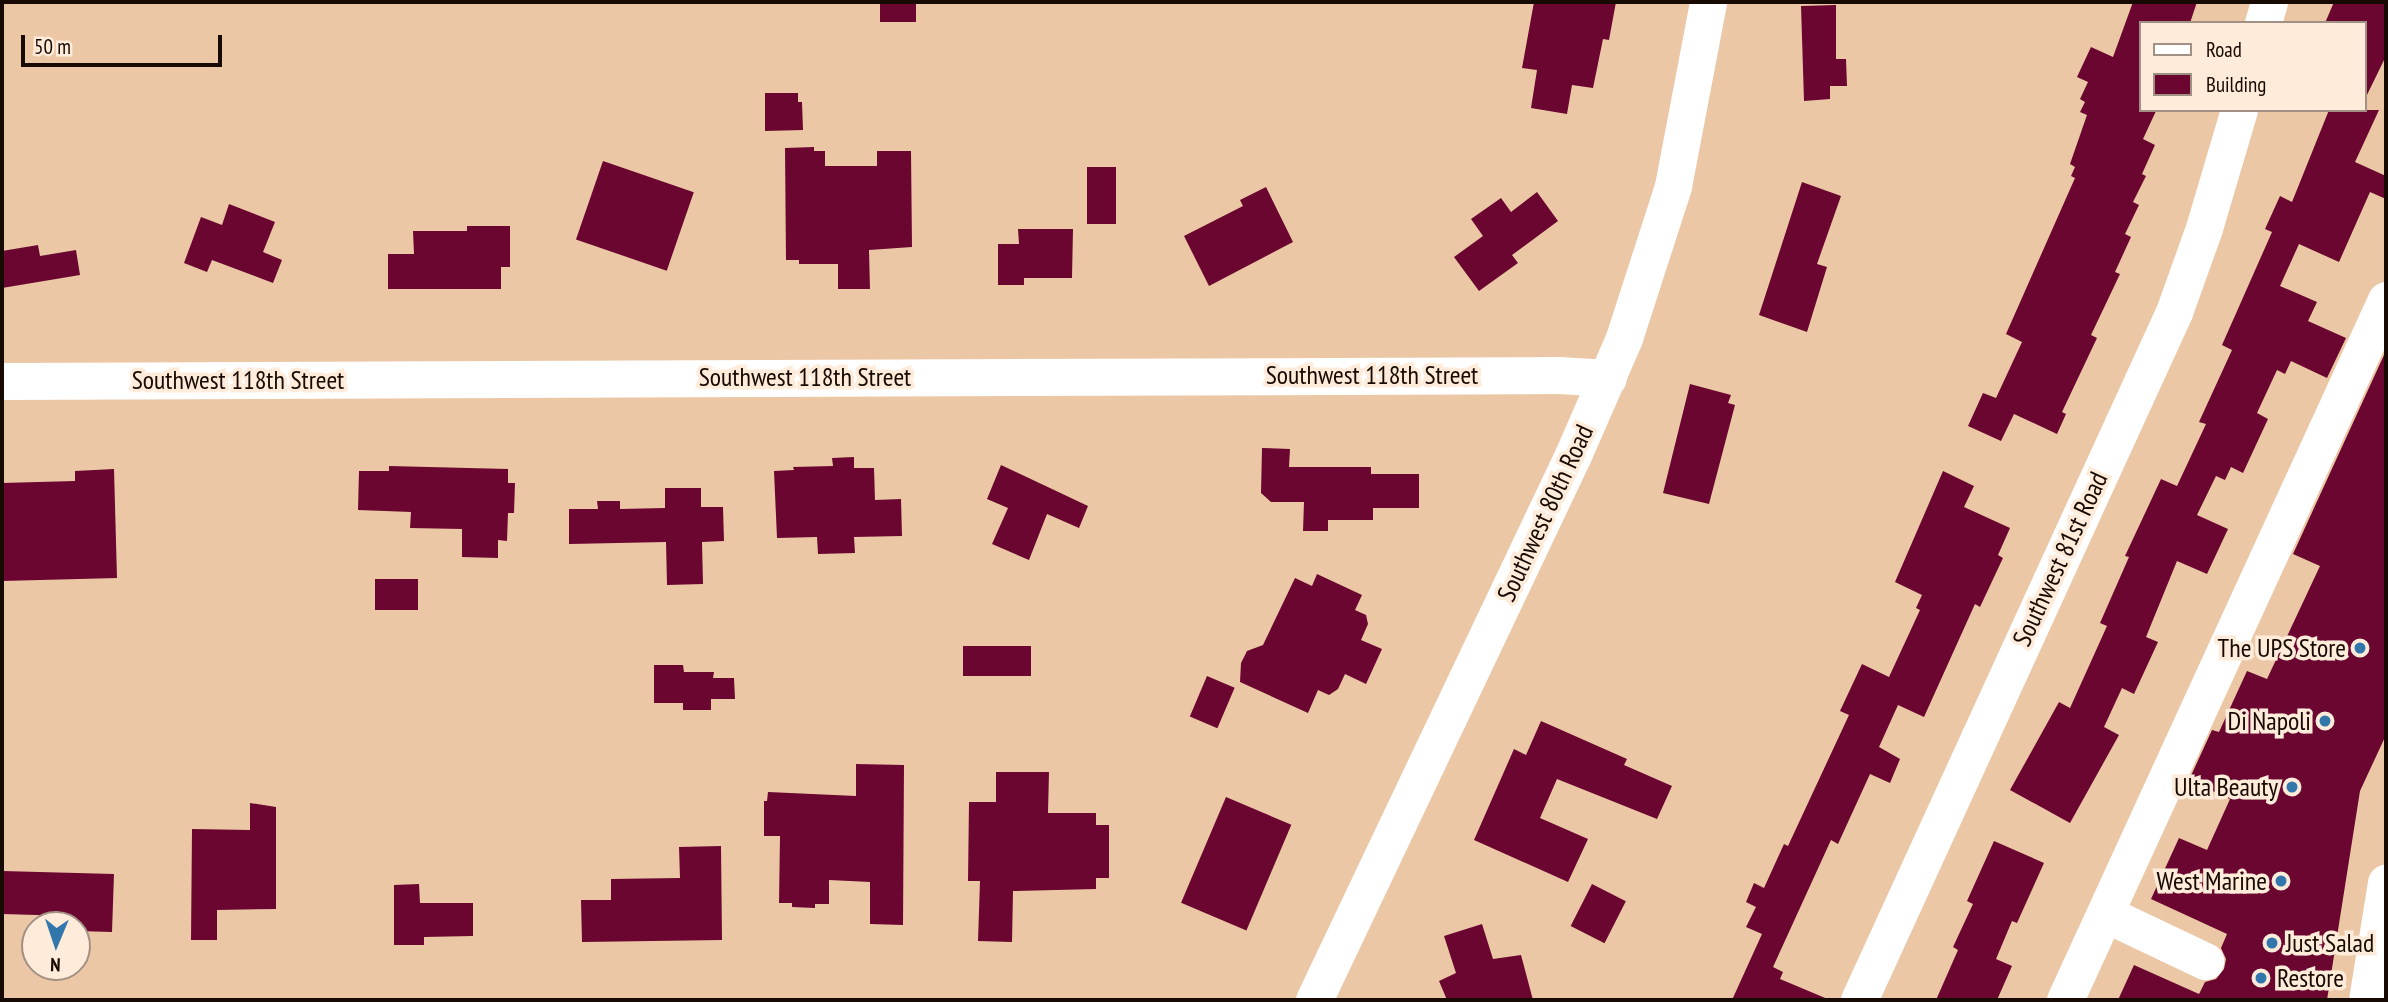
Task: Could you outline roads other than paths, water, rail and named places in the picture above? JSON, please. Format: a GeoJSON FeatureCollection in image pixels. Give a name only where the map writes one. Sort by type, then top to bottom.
{"type":"FeatureCollection","features":[{"type":"Feature","properties":{"kind":"street","name":"Southwest 80th Road"},"geometry":{"type":"LineString","coordinates":[[1314,1000],[1608,378],[1640,296],[1673,186],[1709,2]]}},
{"type":"Feature","properties":{"kind":"street"},"geometry":{"type":"LineString","coordinates":[[2264,21],[2269,2]]}},
{"type":"Feature","properties":{"kind":"street","name":"Southwest 81st Road"},"geometry":{"type":"LineString","coordinates":[[1859,1000],[2174,312],[2204,228],[2238,112]]}},
{"type":"Feature","properties":{"kind":"street"},"geometry":{"type":"LineString","coordinates":[[2065,1000],[2386,300]]}},
{"type":"Feature","properties":{"kind":"street","name":"Southwest 118th Street"},"geometry":{"type":"LineString","coordinates":[[2,381],[1559,374],[1608,378]]}},
{"type":"Feature","properties":{"kind":"street"},"geometry":{"type":"LineString","coordinates":[[2367,1000],[2380,956],[2386,883]]}},
{"type":"Feature","properties":{"kind":"street"},"geometry":{"type":"LineString","coordinates":[[2106,914],[2205,961]]}},
{"type":"Feature","properties":{"kind":"place","name":"The UPS Store"},"geometry":{"type":"Point","coordinates":[2360,648]}},
{"type":"Feature","properties":{"kind":"place","name":"Di Napoli"},"geometry":{"type":"Point","coordinates":[2325,721]}},
{"type":"Feature","properties":{"kind":"place","name":"Ulta Beauty"},"geometry":{"type":"Point","coordinates":[2292,787]}},
{"type":"Feature","properties":{"kind":"place","name":"West Marine"},"geometry":{"type":"Point","coordinates":[2281,881]}},
{"type":"Feature","properties":{"kind":"place","name":"Just Salad"},"geometry":{"type":"Point","coordinates":[2272,943]}},
{"type":"Feature","properties":{"kind":"place","name":"Restore"},"geometry":{"type":"Point","coordinates":[2261,978]}}]}
